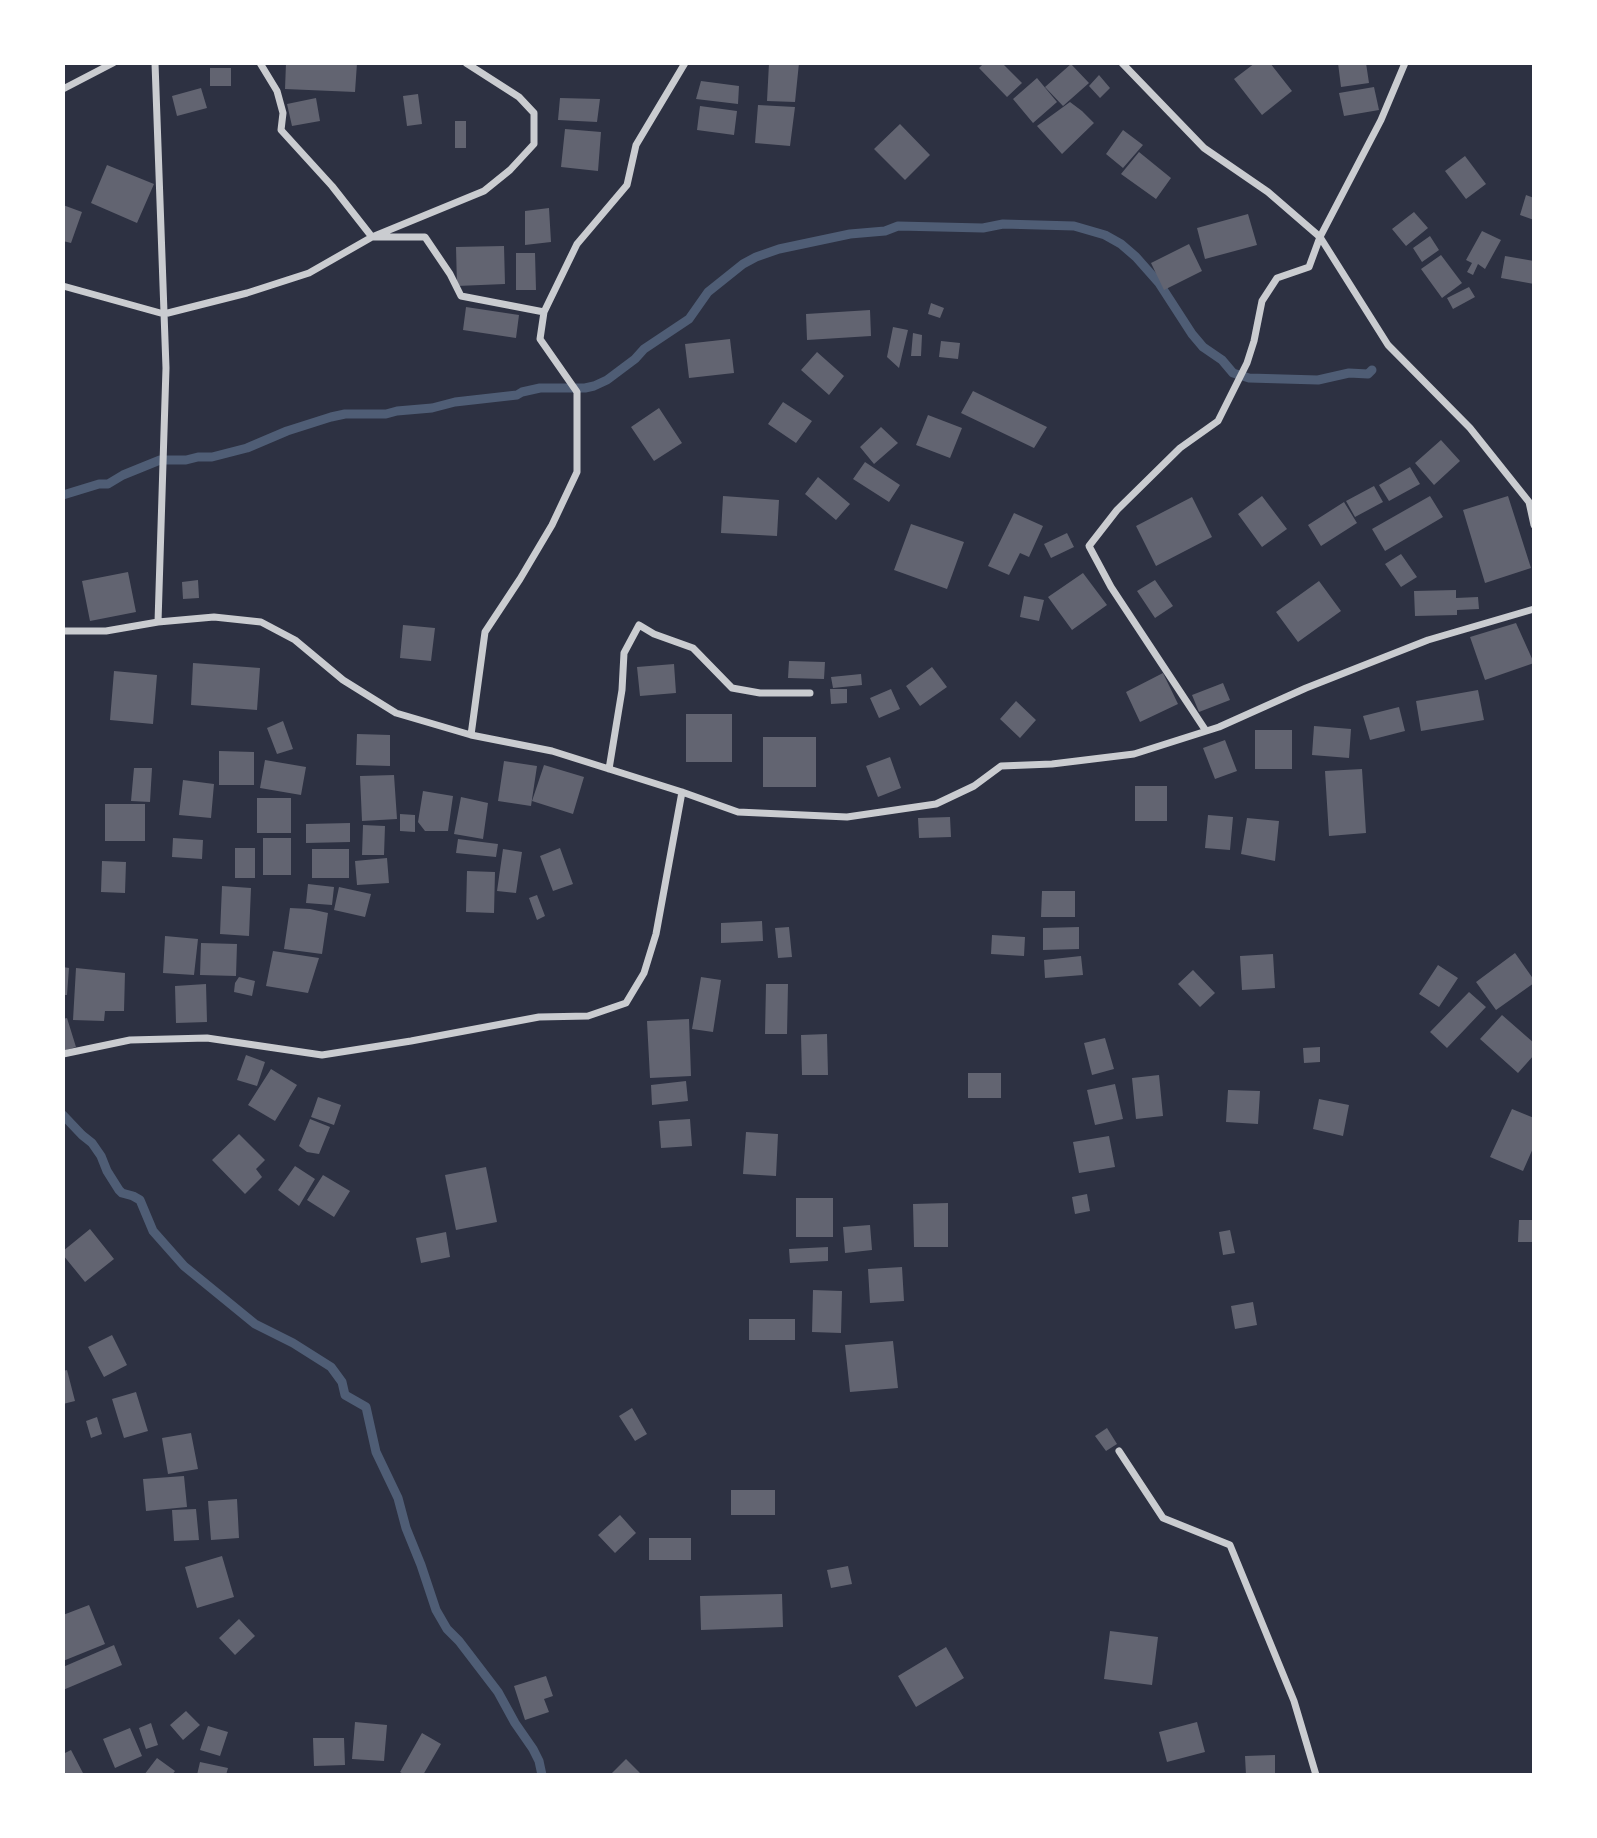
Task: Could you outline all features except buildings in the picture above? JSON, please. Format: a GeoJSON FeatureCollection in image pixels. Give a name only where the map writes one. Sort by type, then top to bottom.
{"type":"FeatureCollection","features":[{"type":"Feature","properties":{"kind":"street"},"geometry":{"type":"LineString","coordinates":[[63,89],[113,63]]}},
{"type":"Feature","properties":{"kind":"street"},"geometry":{"type":"LineString","coordinates":[[155,63],[166,368],[158,622]]}},
{"type":"Feature","properties":{"kind":"street"},"geometry":{"type":"LineString","coordinates":[[260,63],[278,91],[283,113],[281,130],[332,186],[372,237]]}},
{"type":"Feature","properties":{"kind":"street"},"geometry":{"type":"LineString","coordinates":[[63,286],[164,314],[247,293],[309,273],[372,237],[484,191],[510,170],[534,144],[534,113],[519,97],[466,63]]}},
{"type":"Feature","properties":{"kind":"street"},"geometry":{"type":"LineString","coordinates":[[471,735],[485,632],[552,526],[577,472],[577,392],[540,339],[544,312],[577,244],[627,186],[636,145],[685,63]]}},
{"type":"Feature","properties":{"kind":"street"},"geometry":{"type":"LineString","coordinates":[[1122,63],[1204,148],[1268,192],[1320,237],[1388,345],[1470,428],[1529,502],[1534,525]]}},
{"type":"Feature","properties":{"kind":"street"},"geometry":{"type":"LineString","coordinates":[[1206,731],[1111,587],[1088,546],[1116,510],[1180,448],[1218,421],[1247,363],[1262,301],[1277,278],[1309,267],[1320,237],[1381,120],[1405,63]]}},
{"type":"Feature","properties":{"kind":"street"},"geometry":{"type":"LineString","coordinates":[[372,237],[425,237],[461,296],[544,312]]}},
{"type":"Feature","properties":{"kind":"street"},"geometry":{"type":"LineString","coordinates":[[63,631],[106,631],[158,622],[214,617],[261,622],[295,640],[343,680],[396,713],[471,735],[552,751],[738,812],[847,817],[936,804],[974,786],[1001,766],[1052,764],[1134,754],[1206,731],[1428,640],[1534,609]]}},
{"type":"Feature","properties":{"kind":"street"},"geometry":{"type":"LineString","coordinates":[[609,769],[622,690],[624,653],[639,625],[654,634],[693,648],[732,688],[760,693],[810,693]]}},
{"type":"Feature","properties":{"kind":"street"},"geometry":{"type":"LineString","coordinates":[[63,1054],[130,1040],[207,1038],[322,1055],[539,1017],[587,1016],[625,1003],[644,972],[656,934],[682,792]]}},
{"type":"Feature","properties":{"kind":"street"},"geometry":{"type":"LineString","coordinates":[[1119,1451],[1163,1518],[1230,1545],[1294,1701],[1316,1775]]}},
{"type":"Feature","properties":{"kind":"waterway"},"geometry":{"type":"LineString","coordinates":[[63,495],[99,484],[108,484],[160,460],[212,457],[247,448],[287,431],[345,414],[386,414],[517,395],[540,388],[594,386],[607,380],[644,349],[689,319],[708,292],[756,257],[779,249],[850,234],[885,231],[898,226],[1074,226],[1105,235],[1136,257],[1159,283],[1192,334],[1233,373],[1249,378],[1318,380],[1349,373],[1368,374],[1372,370]]}},
{"type":"Feature","properties":{"kind":"waterway"},"geometry":{"type":"LineString","coordinates":[[63,1115],[92,1143],[119,1190],[140,1200],[153,1231],[184,1266],[255,1324],[293,1343],[331,1367],[342,1382],[345,1395],[366,1407],[376,1452],[398,1498],[436,1610],[447,1629],[498,1692],[533,1749],[542,1775]]}}]}
